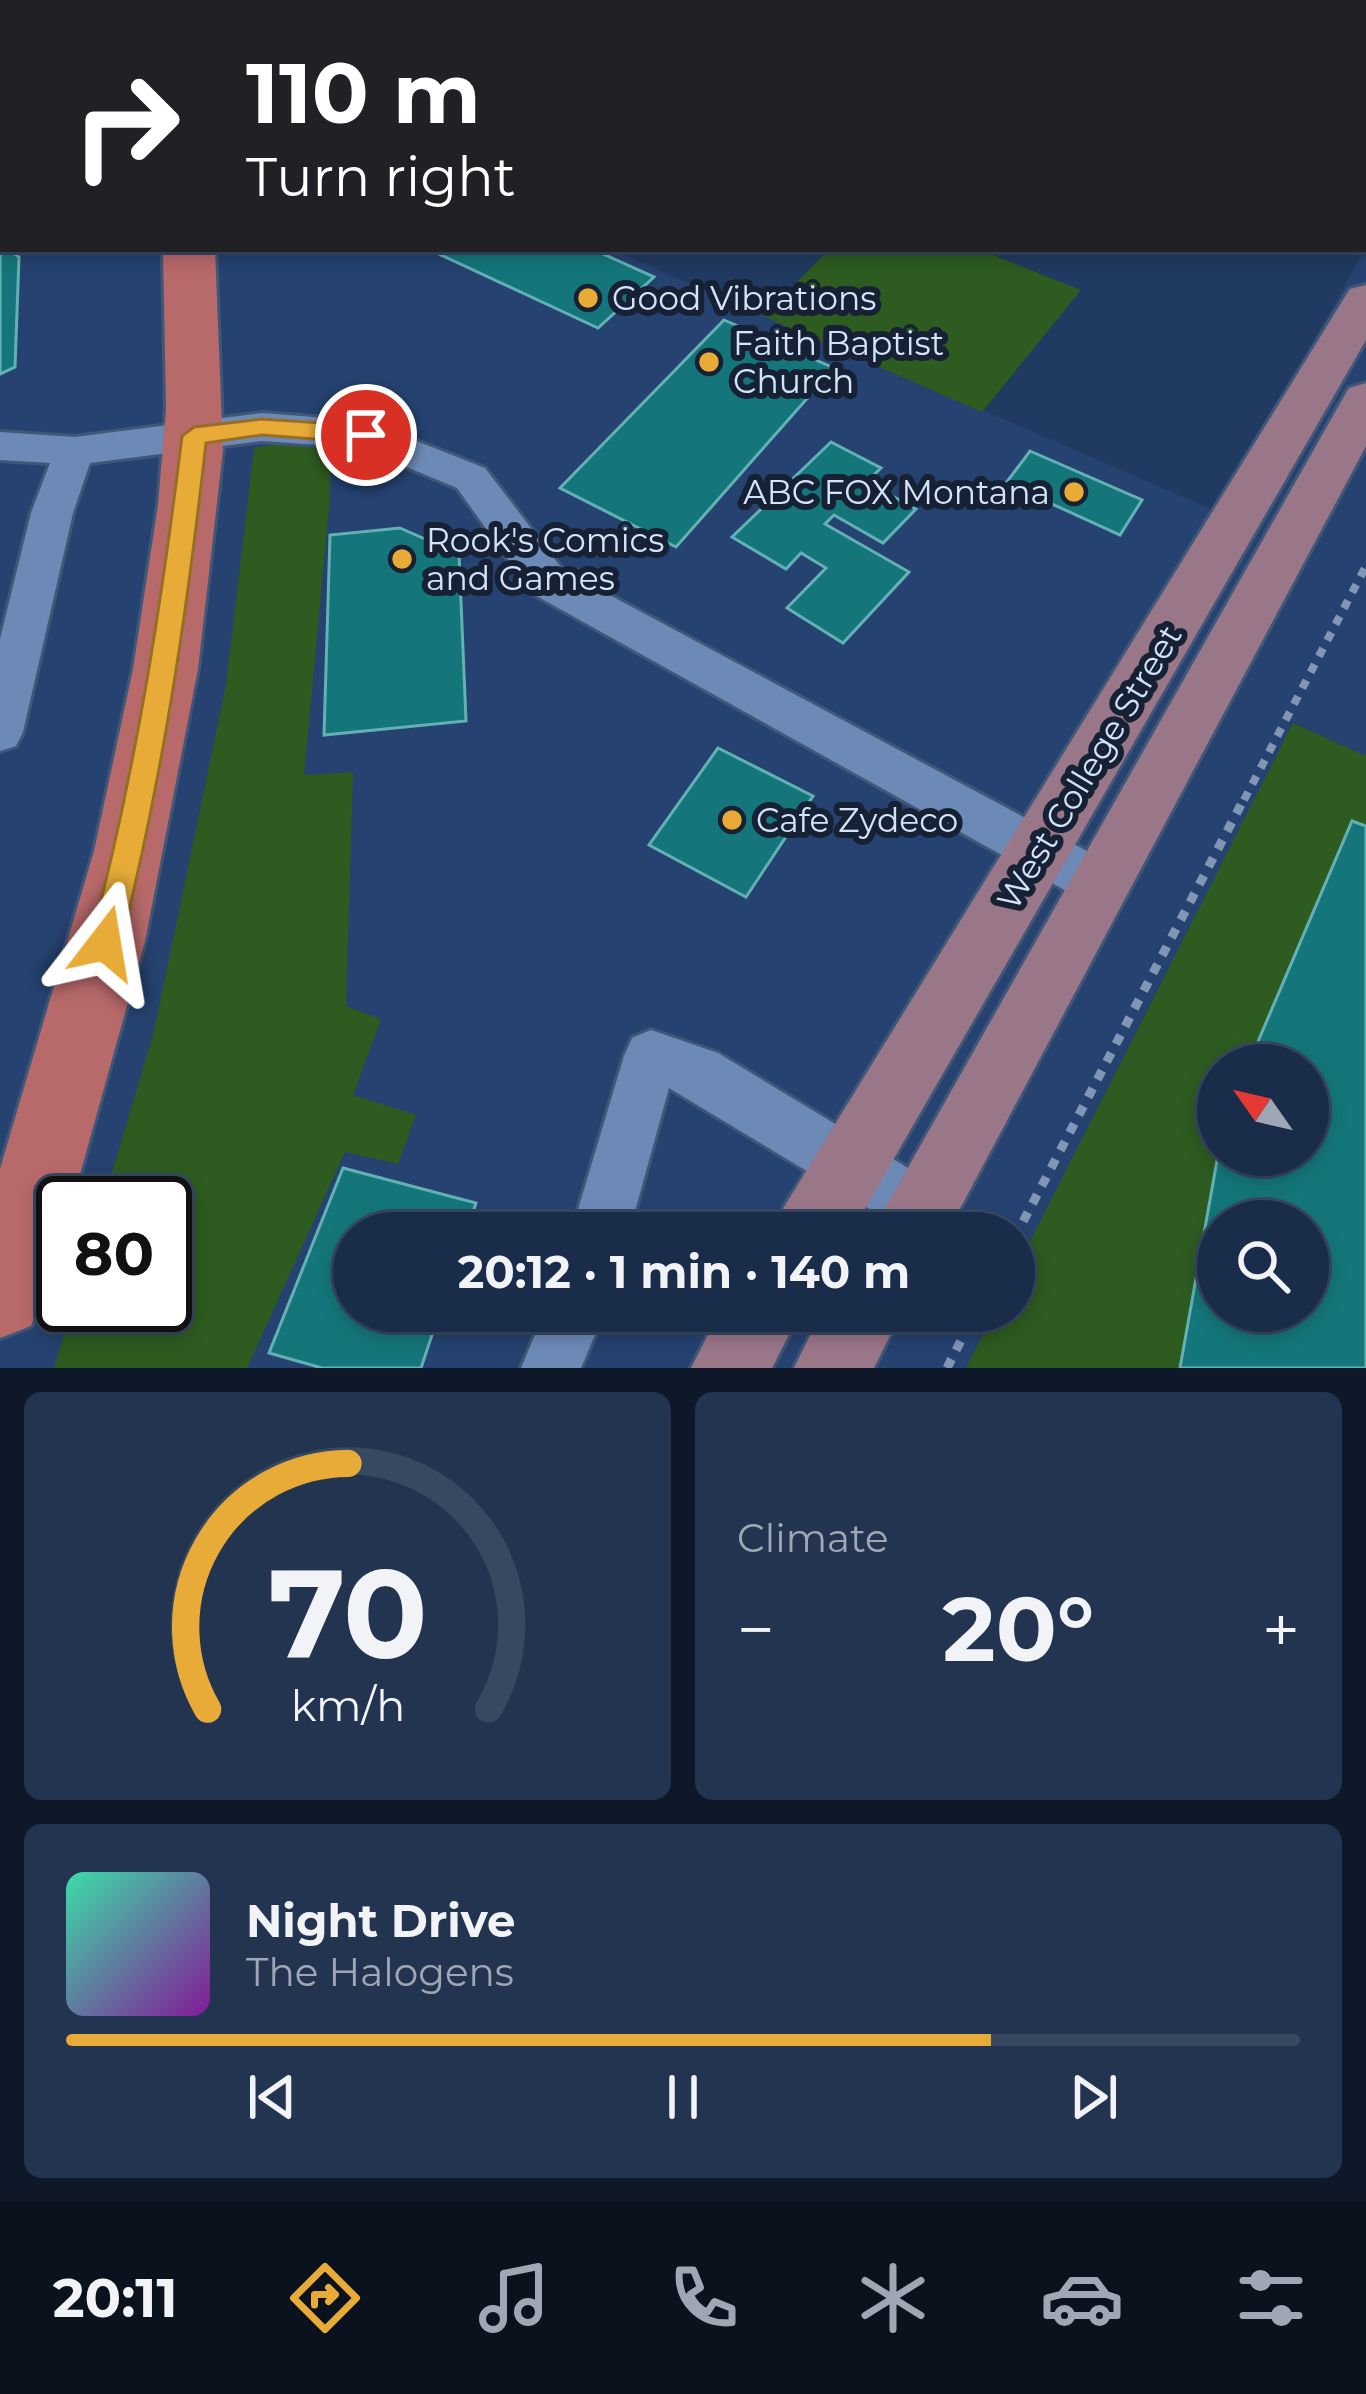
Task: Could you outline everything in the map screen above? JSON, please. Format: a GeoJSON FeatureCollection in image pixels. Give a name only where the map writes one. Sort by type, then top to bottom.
{"type":"FeatureCollection","features":[{"type":"Feature","properties":{"kind":"highway"},"geometry":{"type":"LineString","coordinates":[[0,1295],[53,1138],[142,799],[168,660],[194,436],[189,252]]}},
{"type":"Feature","properties":{"kind":"main road","name":"West College Street"},"geometry":{"type":"LineString","coordinates":[[918,1212],[1069,867],[1366,300]]}},
{"type":"Feature","properties":{"kind":"main road","name":"West College Street"},"geometry":{"type":"LineString","coordinates":[[822,1212],[850,1165],[1069,867],[1366,400]]}},
{"type":"Feature","properties":{"kind":"main road"},"geometry":{"type":"LineString","coordinates":[[728,1368],[750,1332]]}},
{"type":"Feature","properties":{"kind":"main road"},"geometry":{"type":"LineString","coordinates":[[832,1368],[852,1332]]}},
{"type":"Feature","properties":{"kind":"street"},"geometry":{"type":"LineString","coordinates":[[0,446],[75,451],[262,427],[366,435],[471,478],[548,582],[1069,867]]}},
{"type":"Feature","properties":{"kind":"street"},"geometry":{"type":"LineString","coordinates":[[0,732],[52,513],[75,451]]}},
{"type":"Feature","properties":{"kind":"street"},"geometry":{"type":"LineString","coordinates":[[0,465],[23,473],[52,513]]}},
{"type":"Feature","properties":{"kind":"street"},"geometry":{"type":"LineString","coordinates":[[606,1212],[651,1056],[699,1071],[850,1165],[904,1212]]}},
{"type":"Feature","properties":{"kind":"street"},"geometry":{"type":"LineString","coordinates":[[551,1368],[566,1332]]}},
{"type":"Feature","properties":{"kind":"path"},"geometry":{"type":"LineString","coordinates":[[1028,1212],[1366,566]]}},
{"type":"Feature","properties":{"kind":"path"},"geometry":{"type":"LineString","coordinates":[[946,1368],[965,1332]]}},
{"type":"Feature","properties":{"kind":"shaded area"},"geometry":{"type":"Polygon","coordinates":[[[0,252],[617,252],[1218,512],[1366,252],[1366,1368],[0,1368],[0,252]]]}},
{"type":"Feature","properties":{"kind":"green space"},"geometry":{"type":"Polygon","coordinates":[[[827,252],[986,252],[1081,290],[982,412],[763,316],[827,252]]]}},
{"type":"Feature","properties":{"kind":"green space"},"geometry":{"type":"Polygon","coordinates":[[[316,437],[331,453],[304,775],[353,772],[346,1006],[381,1019],[353,1095],[416,1115],[398,1164],[345,1152],[247,1368],[54,1368],[65,1332],[192,1332],[192,1176],[111,1176],[154,1031],[226,684],[254,448],[316,437]]]}},
{"type":"Feature","properties":{"kind":"green space"},"geometry":{"type":"Polygon","coordinates":[[[1293,723],[1366,756],[1366,826],[1352,822],[1257,1044],[1197,1044],[1197,1176],[1214,1176],[1210,1200],[1197,1200],[1197,1273],[1180,1368],[966,1368],[984,1332],[1035,1332],[1035,1232],[1293,723]]]}},
{"type":"Feature","properties":{"kind":"building"},"geometry":{"type":"Polygon","coordinates":[[[0,252],[12,252],[19,257],[15,367],[0,374],[0,252]]]}},
{"type":"Feature","properties":{"kind":"building"},"geometry":{"type":"Polygon","coordinates":[[[434,252],[599,252],[654,277],[598,328],[434,252]]]}},
{"type":"Feature","properties":{"kind":"building"},"geometry":{"type":"Polygon","coordinates":[[[724,320],[834,368],[676,547],[560,488],[724,320]]]}},
{"type":"Feature","properties":{"kind":"building"},"geometry":{"type":"Polygon","coordinates":[[[831,442],[881,468],[867,482],[916,509],[883,543],[834,515],[825,524],[909,572],[843,643],[787,608],[826,568],[801,553],[786,569],[732,537],[831,442]]]}},
{"type":"Feature","properties":{"kind":"building","name":"ABC FOX Montana"},"geometry":{"type":"Polygon","coordinates":[[[1030,451],[1142,500],[1120,535],[1006,483],[1030,451]]]}},
{"type":"Feature","properties":{"kind":"building"},"geometry":{"type":"Polygon","coordinates":[[[400,528],[459,554],[466,721],[324,735],[330,535],[400,528]]]}},
{"type":"Feature","properties":{"kind":"building","name":"Cafe Zydeco"},"geometry":{"type":"Polygon","coordinates":[[[718,748],[813,796],[746,897],[649,845],[718,748]]]}},
{"type":"Feature","properties":{"kind":"building"},"geometry":{"type":"Polygon","coordinates":[[[1352,821],[1366,826],[1366,1368],[1180,1368],[1197,1273],[1197,1332],[1329,1332],[1329,1200],[1210,1200],[1214,1176],[1329,1176],[1329,1044],[1257,1044],[1352,821]]]}},
{"type":"Feature","properties":{"kind":"building"},"geometry":{"type":"Polygon","coordinates":[[[343,1168],[476,1203],[473,1212],[333,1212],[333,1332],[433,1332],[421,1368],[322,1368],[269,1353],[343,1168]]]}},
{"type":"Feature","properties":{"kind":"place","name":"Good Vibrations"},"geometry":{"type":"Point","coordinates":[588,298]}},
{"type":"Feature","properties":{"kind":"place","name":"Faith Baptist Church"},"geometry":{"type":"Point","coordinates":[709,362]}},
{"type":"Feature","properties":{"kind":"place","name":"ABC FOX Montana"},"geometry":{"type":"Point","coordinates":[1074,492]}},
{"type":"Feature","properties":{"kind":"place","name":"Rook's Comics and Games"},"geometry":{"type":"Point","coordinates":[402,559]}},
{"type":"Feature","properties":{"kind":"place","name":"Cafe Zydeco"},"geometry":{"type":"Point","coordinates":[732,820]}},
{"type":"Feature","properties":{"kind":"route"},"geometry":{"type":"LineString","coordinates":[[105,943],[142,799],[168,660],[194,436],[262,427],[366,435]]}}]}
